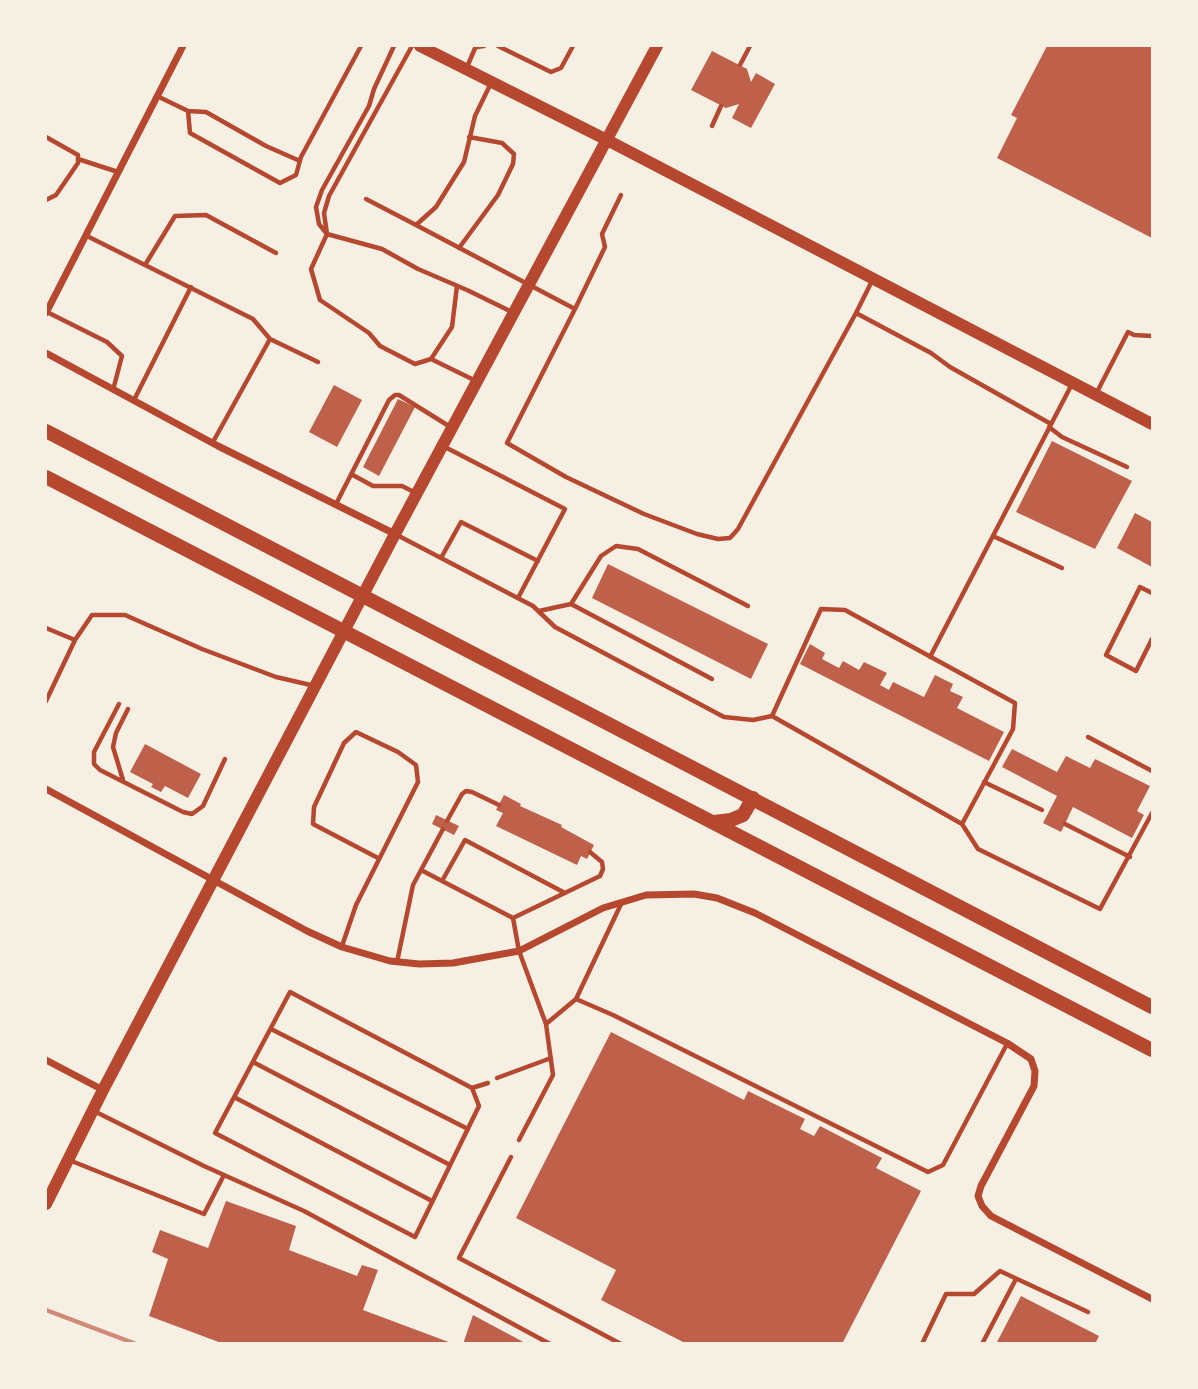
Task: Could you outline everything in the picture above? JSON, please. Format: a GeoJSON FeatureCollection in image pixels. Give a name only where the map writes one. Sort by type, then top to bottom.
{"type":"FeatureCollection","features":[{"type":"Feature","properties":{"kind":"highway"},"geometry":{"type":"LineString","coordinates":[[46,431],[1153,1007]]}},
{"type":"Feature","properties":{"kind":"highway"},"geometry":{"type":"LineString","coordinates":[[46,477],[1153,1051]]}},
{"type":"Feature","properties":{"kind":"highway"},"geometry":{"type":"LineString","coordinates":[[712,822],[731,820],[743,815],[753,798]]}},
{"type":"Feature","properties":{"kind":"main road"},"geometry":{"type":"LineString","coordinates":[[420,46],[607,140],[1153,424]]}},
{"type":"Feature","properties":{"kind":"main road"},"geometry":{"type":"LineString","coordinates":[[46,1204],[92,1110],[395,534],[657,46]]}},
{"type":"Feature","properties":{"kind":"street"},"geometry":{"type":"LineString","coordinates":[[46,313],[183,46]]}},
{"type":"Feature","properties":{"kind":"street"},"geometry":{"type":"LineString","coordinates":[[46,354],[213,443],[395,534]]}},
{"type":"Feature","properties":{"kind":"street"},"geometry":{"type":"LineString","coordinates":[[46,789],[307,931],[342,947],[397,962],[453,963],[519,951],[623,901],[646,895],[671,893],[717,898],[736,905],[794,932],[1007,1043],[1031,1059],[1035,1071],[1034,1086],[981,1186],[978,1196],[982,1206],[990,1216],[1153,1299]]}},
{"type":"Feature","properties":{"kind":"street"},"geometry":{"type":"LineString","coordinates":[[46,1060],[103,1090]]}},
{"type":"Feature","properties":{"kind":"lane"},"geometry":{"type":"LineString","coordinates":[[188,111],[190,133],[281,183],[296,175],[300,161],[362,46]]}},
{"type":"Feature","properties":{"kind":"lane"},"geometry":{"type":"LineString","coordinates":[[394,46],[369,106],[322,190],[316,207],[318,224],[327,234],[382,249],[418,270],[514,313]]}},
{"type":"Feature","properties":{"kind":"lane"},"geometry":{"type":"LineString","coordinates":[[412,46],[330,196],[324,214],[327,234],[311,270],[320,300],[369,333],[380,346],[415,364],[431,359],[452,327],[457,286]]}},
{"type":"Feature","properties":{"kind":"lane"},"geometry":{"type":"LineString","coordinates":[[466,69],[476,46],[484,46]]}},
{"type":"Feature","properties":{"kind":"lane"},"geometry":{"type":"LineString","coordinates":[[498,46],[551,72],[561,68],[573,46]]}},
{"type":"Feature","properties":{"kind":"lane"},"geometry":{"type":"LineString","coordinates":[[740,65],[750,46]]}},
{"type":"Feature","properties":{"kind":"lane"},"geometry":{"type":"LineString","coordinates":[[416,225],[436,207],[464,162],[475,116],[492,82]]}},
{"type":"Feature","properties":{"kind":"lane"},"geometry":{"type":"LineString","coordinates":[[158,96],[188,111],[206,112],[266,146],[300,161]]}},
{"type":"Feature","properties":{"kind":"lane"},"geometry":{"type":"LineString","coordinates":[[712,126],[721,106]]}},
{"type":"Feature","properties":{"kind":"lane"},"geometry":{"type":"LineString","coordinates":[[46,136],[78,155],[78,163],[56,195],[46,200]]}},
{"type":"Feature","properties":{"kind":"lane"},"geometry":{"type":"LineString","coordinates":[[459,248],[498,195],[513,164],[514,154],[502,143],[469,137]]}},
{"type":"Feature","properties":{"kind":"lane"},"geometry":{"type":"LineString","coordinates":[[78,159],[118,172]]}},
{"type":"Feature","properties":{"kind":"lane"},"geometry":{"type":"LineString","coordinates":[[621,195],[602,234],[605,247],[507,443],[566,477],[644,514],[718,539],[730,538],[738,530],[873,279]]}},
{"type":"Feature","properties":{"kind":"lane"},"geometry":{"type":"LineString","coordinates":[[366,199],[575,309]]}},
{"type":"Feature","properties":{"kind":"lane"},"geometry":{"type":"LineString","coordinates":[[145,265],[175,216],[206,215],[276,253]]}},
{"type":"Feature","properties":{"kind":"lane"},"geometry":{"type":"LineString","coordinates":[[86,235],[253,318],[270,339],[318,362]]}},
{"type":"Feature","properties":{"kind":"lane"},"geometry":{"type":"LineString","coordinates":[[133,401],[191,288]]}},
{"type":"Feature","properties":{"kind":"lane"},"geometry":{"type":"LineString","coordinates":[[46,313],[107,342],[122,356],[113,390]]}},
{"type":"Feature","properties":{"kind":"lane"},"geometry":{"type":"LineString","coordinates":[[856,313],[931,353],[1050,426],[1062,437],[1127,467]]}},
{"type":"Feature","properties":{"kind":"lane"},"geometry":{"type":"LineString","coordinates":[[1095,394],[1128,332],[1153,336]]}},
{"type":"Feature","properties":{"kind":"lane"},"geometry":{"type":"LineString","coordinates":[[213,443],[270,339]]}},
{"type":"Feature","properties":{"kind":"lane"},"geometry":{"type":"LineString","coordinates":[[431,359],[477,381]]}},
{"type":"Feature","properties":{"kind":"lane"},"geometry":{"type":"LineString","coordinates":[[930,656],[1073,383]]}},
{"type":"Feature","properties":{"kind":"lane"},"geometry":{"type":"LineString","coordinates":[[335,504],[389,400],[395,395],[400,395],[452,428]]}},
{"type":"Feature","properties":{"kind":"lane"},"geometry":{"type":"LineString","coordinates":[[442,446],[565,509],[518,598]]}},
{"type":"Feature","properties":{"kind":"lane"},"geometry":{"type":"LineString","coordinates":[[351,474],[373,486],[402,486],[417,493]]}},
{"type":"Feature","properties":{"kind":"lane"},"geometry":{"type":"LineString","coordinates":[[441,558],[461,522],[537,561]]}},
{"type":"Feature","properties":{"kind":"lane"},"geometry":{"type":"LineString","coordinates":[[395,534],[518,598],[538,611],[555,627],[724,717],[753,720],[772,716],[962,824],[978,849],[1100,909],[1153,813]]}},
{"type":"Feature","properties":{"kind":"lane"},"geometry":{"type":"LineString","coordinates":[[993,536],[1062,568]]}},
{"type":"Feature","properties":{"kind":"lane"},"geometry":{"type":"LineString","coordinates":[[572,604],[601,556],[616,546],[638,549],[748,606]]}},
{"type":"Feature","properties":{"kind":"lane"},"geometry":{"type":"LineString","coordinates":[[1153,593],[1140,587],[1106,655],[1136,671],[1153,639]]}},
{"type":"Feature","properties":{"kind":"lane"},"geometry":{"type":"LineString","coordinates":[[538,611],[572,604],[712,679]]}},
{"type":"Feature","properties":{"kind":"lane"},"geometry":{"type":"LineString","coordinates":[[772,716],[821,609],[845,610],[1015,704],[1013,729],[962,824]]}},
{"type":"Feature","properties":{"kind":"lane"},"geometry":{"type":"LineString","coordinates":[[46,701],[75,640],[92,615],[125,615],[202,649],[276,677],[316,686]]}},
{"type":"Feature","properties":{"kind":"lane"},"geometry":{"type":"LineString","coordinates":[[46,628],[75,640]]}},
{"type":"Feature","properties":{"kind":"lane"},"geometry":{"type":"LineString","coordinates":[[119,704],[93,759],[100,770],[123,782],[192,814],[203,806],[225,759]]}},
{"type":"Feature","properties":{"kind":"lane"},"geometry":{"type":"LineString","coordinates":[[123,782],[113,747],[116,733],[128,709]]}},
{"type":"Feature","properties":{"kind":"lane"},"geometry":{"type":"LineString","coordinates":[[342,947],[356,905],[418,782],[416,765],[398,752],[356,732],[344,743],[314,807],[313,824],[378,858]]}},
{"type":"Feature","properties":{"kind":"lane"},"geometry":{"type":"LineString","coordinates":[[1088,737],[1153,771]]}},
{"type":"Feature","properties":{"kind":"lane"},"geometry":{"type":"LineString","coordinates":[[984,782],[1042,810]]}},
{"type":"Feature","properties":{"kind":"lane"},"geometry":{"type":"LineString","coordinates":[[447,821],[462,794],[466,792],[472,792],[499,805]]}},
{"type":"Feature","properties":{"kind":"lane"},"geometry":{"type":"LineString","coordinates":[[1065,824],[1130,857]]}},
{"type":"Feature","properties":{"kind":"lane"},"geometry":{"type":"LineString","coordinates":[[397,962],[413,885],[443,829]]}},
{"type":"Feature","properties":{"kind":"lane"},"geometry":{"type":"LineString","coordinates":[[442,881],[465,840],[565,893]]}},
{"type":"Feature","properties":{"kind":"lane"},"geometry":{"type":"LineString","coordinates":[[513,918],[600,876],[603,862],[590,852]]}},
{"type":"Feature","properties":{"kind":"lane"},"geometry":{"type":"LineString","coordinates":[[421,870],[513,918]]}},
{"type":"Feature","properties":{"kind":"lane"},"geometry":{"type":"LineString","coordinates":[[546,1024],[576,999],[623,901]]}},
{"type":"Feature","properties":{"kind":"lane"},"geometry":{"type":"LineString","coordinates":[[513,918],[519,951],[546,1024],[553,1075],[519,1140]]}},
{"type":"Feature","properties":{"kind":"lane"},"geometry":{"type":"LineString","coordinates":[[290,992],[472,1088],[479,1106],[415,1237],[215,1133],[271,1029],[290,992]]}},
{"type":"Feature","properties":{"kind":"lane"},"geometry":{"type":"LineString","coordinates":[[576,999],[928,1172],[943,1165],[1007,1043]]}},
{"type":"Feature","properties":{"kind":"lane"},"geometry":{"type":"LineString","coordinates":[[271,1029],[468,1129]]}},
{"type":"Feature","properties":{"kind":"lane"},"geometry":{"type":"LineString","coordinates":[[497,1078],[551,1058]]}},
{"type":"Feature","properties":{"kind":"lane"},"geometry":{"type":"LineString","coordinates":[[253,1062],[450,1165]]}},
{"type":"Feature","properties":{"kind":"lane"},"geometry":{"type":"LineString","coordinates":[[472,1088],[488,1083]]}},
{"type":"Feature","properties":{"kind":"lane"},"geometry":{"type":"LineString","coordinates":[[234,1097],[432,1202]]}},
{"type":"Feature","properties":{"kind":"lane"},"geometry":{"type":"LineString","coordinates":[[92,1110],[304,1211],[550,1343]]}},
{"type":"Feature","properties":{"kind":"lane"},"geometry":{"type":"LineString","coordinates":[[511,1157],[459,1258],[621,1343]]}},
{"type":"Feature","properties":{"kind":"lane"},"geometry":{"type":"LineString","coordinates":[[68,1159],[204,1214],[224,1175]]}},
{"type":"Feature","properties":{"kind":"lane"},"geometry":{"type":"LineString","coordinates":[[922,1343],[946,1294],[974,1294],[1000,1271],[1088,1312]]}},
{"type":"Feature","properties":{"kind":"lane"},"geometry":{"type":"LineString","coordinates":[[982,1343],[1016,1279]]}},
{"type":"Feature","properties":{"kind":"building"},"geometry":{"type":"Polygon","coordinates":[[[1047,46],[1152,46],[1152,238],[997,158],[1017,118],[1011,115],[1047,46]]]}},
{"type":"Feature","properties":{"kind":"building"},"geometry":{"type":"Polygon","coordinates":[[[712,51],[747,69],[751,82],[756,73],[775,84],[751,128],[732,118],[739,104],[726,108],[691,90],[712,51]]]}},
{"type":"Feature","properties":{"kind":"building"},"geometry":{"type":"Polygon","coordinates":[[[334,385],[362,400],[337,447],[309,432],[334,385]]]}},
{"type":"Feature","properties":{"kind":"building"},"geometry":{"type":"Polygon","coordinates":[[[398,399],[415,407],[379,476],[363,467],[398,399]]]}},
{"type":"Feature","properties":{"kind":"building"},"geometry":{"type":"Polygon","coordinates":[[[1052,441],[1132,481],[1095,549],[1016,512],[1052,441]]]}},
{"type":"Feature","properties":{"kind":"building"},"geometry":{"type":"Polygon","coordinates":[[[1135,513],[1152,522],[1152,567],[1117,548],[1135,513]]]}},
{"type":"Feature","properties":{"kind":"building"},"geometry":{"type":"Polygon","coordinates":[[[608,564],[768,644],[751,679],[592,598],[608,564]]]}},
{"type":"Feature","properties":{"kind":"building"},"geometry":{"type":"Polygon","coordinates":[[[810,644],[825,653],[822,659],[839,668],[843,661],[859,670],[864,662],[887,673],[880,685],[889,690],[893,682],[924,697],[935,675],[953,684],[950,691],[963,697],[957,708],[1004,732],[989,761],[800,664],[810,644]]]}},
{"type":"Feature","properties":{"kind":"building"},"geometry":{"type":"Polygon","coordinates":[[[145,744],[201,774],[188,798],[165,786],[161,792],[151,787],[153,784],[130,772],[145,744]]]}},
{"type":"Feature","properties":{"kind":"building"},"geometry":{"type":"Polygon","coordinates":[[[1012,749],[1057,772],[1066,756],[1090,768],[1095,759],[1150,786],[1137,811],[1144,815],[1132,838],[1073,807],[1061,832],[1043,823],[1057,796],[1002,767],[1012,749]]]}},
{"type":"Feature","properties":{"kind":"building"},"geometry":{"type":"Polygon","coordinates":[[[504,795],[594,845],[587,859],[581,856],[577,865],[496,826],[503,813],[496,810],[504,795]]]}},
{"type":"Feature","properties":{"kind":"building"},"geometry":{"type":"Polygon","coordinates":[[[436,815],[459,826],[454,835],[432,824],[436,815]]]}},
{"type":"Feature","properties":{"kind":"building"},"geometry":{"type":"Polygon","coordinates":[[[611,1032],[744,1100],[748,1091],[805,1119],[800,1129],[814,1136],[820,1126],[882,1158],[876,1168],[921,1191],[842,1344],[687,1344],[601,1300],[616,1270],[516,1218],[611,1032]]]}},
{"type":"Feature","properties":{"kind":"building"},"geometry":{"type":"Polygon","coordinates":[[[226,1201],[296,1226],[289,1250],[357,1276],[362,1265],[378,1270],[363,1310],[454,1344],[224,1344],[149,1316],[168,1259],[152,1252],[160,1230],[208,1248],[226,1201]]]}},
{"type":"Feature","properties":{"kind":"building"},"geometry":{"type":"Polygon","coordinates":[[[1021,1296],[1099,1336],[1095,1344],[996,1344],[1021,1296]]]}},
{"type":"Feature","properties":{"kind":"building"},"geometry":{"type":"Polygon","coordinates":[[[473,1315],[527,1344],[463,1344],[473,1315]]]}},
{"type":"Feature","properties":{"kind":"railway"},"geometry":{"type":"LineString","coordinates":[[46,1310],[136,1344]]}}]}
